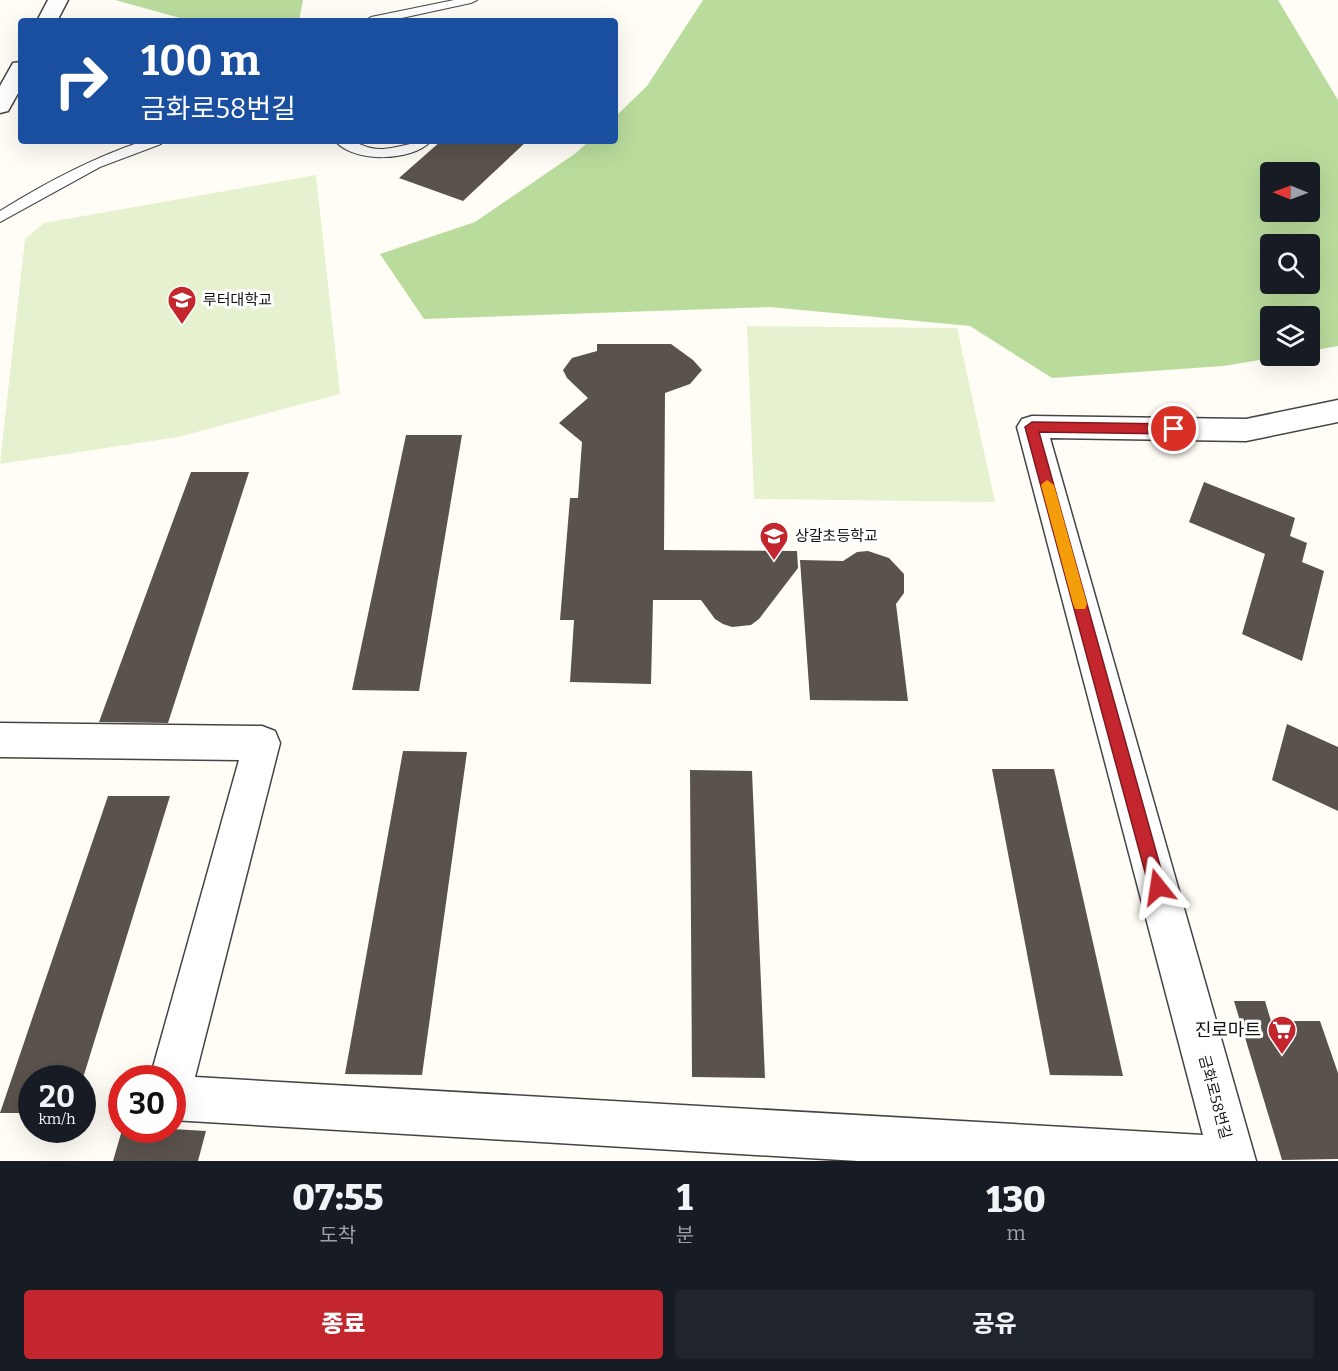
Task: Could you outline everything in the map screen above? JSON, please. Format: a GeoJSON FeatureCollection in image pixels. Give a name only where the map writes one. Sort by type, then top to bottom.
{"type":"FeatureCollection","features":[{"type":"Feature","properties":{"kind":"street"},"geometry":{"type":"LineString","coordinates":[[49,18],[58,0]]}},
{"type":"Feature","properties":{"kind":"street"},"geometry":{"type":"LineString","coordinates":[[0,106],[18,73]]}},
{"type":"Feature","properties":{"kind":"street","name":"금화로58번길"},"geometry":{"type":"LineString","coordinates":[[1233,1161],[1032,427],[1246,430],[1338,411]]}},
{"type":"Feature","properties":{"kind":"street"},"geometry":{"type":"LineString","coordinates":[[0,740],[262,743],[176,1065]]}},
{"type":"Feature","properties":{"kind":"street"},"geometry":{"type":"LineString","coordinates":[[186,1099],[1233,1161]]}},
{"type":"Feature","properties":{"kind":"lane"},"geometry":{"type":"LineString","coordinates":[[385,18],[471,0]]}},
{"type":"Feature","properties":{"kind":"lane"},"geometry":{"type":"LineString","coordinates":[[0,216],[45,189],[124,151],[146,144]]}},
{"type":"Feature","properties":{"kind":"lane"},"geometry":{"type":"LineString","coordinates":[[345,144],[349,148],[376,155],[414,144]]}},
{"type":"Feature","properties":{"kind":"green space"},"geometry":{"type":"Polygon","coordinates":[[[115,0],[303,0],[300,18],[180,18],[115,0]]]}},
{"type":"Feature","properties":{"kind":"green space"},"geometry":{"type":"Polygon","coordinates":[[[703,0],[1278,0],[1338,100],[1338,346],[1320,349],[1320,306],[1260,306],[1260,360],[1223,366],[1052,378],[970,326],[770,307],[424,319],[380,254],[475,222],[586,144],[618,144],[618,114],[647,86],[703,0]]]}},
{"type":"Feature","properties":{"kind":"green space"},"geometry":{"type":"Polygon","coordinates":[[[316,175],[340,394],[178,437],[0,464],[25,239],[44,223],[316,175]]]}},
{"type":"Feature","properties":{"kind":"green space"},"geometry":{"type":"Polygon","coordinates":[[[747,326],[957,328],[995,502],[754,499],[747,326]]]}},
{"type":"Feature","properties":{"kind":"building"},"geometry":{"type":"Polygon","coordinates":[[[438,144],[524,144],[463,201],[399,178],[438,144]]]}},
{"type":"Feature","properties":{"kind":"building"},"geometry":{"type":"Polygon","coordinates":[[[597,344],[671,344],[693,360],[702,370],[690,384],[665,393],[664,550],[797,551],[798,568],[759,619],[751,625],[732,627],[723,624],[715,619],[701,600],[653,600],[651,684],[570,682],[574,620],[560,620],[570,498],[578,498],[582,442],[559,423],[588,398],[567,378],[563,370],[572,358],[597,351],[597,344]]]}},
{"type":"Feature","properties":{"kind":"building"},"geometry":{"type":"Polygon","coordinates":[[[406,435],[462,435],[419,691],[352,690],[406,435]]]}},
{"type":"Feature","properties":{"kind":"building"},"geometry":{"type":"Polygon","coordinates":[[[191,472],[249,472],[168,723],[99,722],[191,472]]]}},
{"type":"Feature","properties":{"kind":"building"},"geometry":{"type":"Polygon","coordinates":[[[1204,482],[1295,518],[1290,536],[1307,543],[1302,562],[1324,571],[1302,661],[1242,634],[1265,554],[1189,522],[1204,482]]]}},
{"type":"Feature","properties":{"kind":"building"},"geometry":{"type":"Polygon","coordinates":[[[868,551],[889,558],[904,574],[904,593],[896,604],[908,701],[810,700],[800,560],[843,561],[857,552],[868,551]]]}},
{"type":"Feature","properties":{"kind":"building"},"geometry":{"type":"Polygon","coordinates":[[[1287,724],[1338,747],[1338,811],[1272,780],[1287,724]]]}},
{"type":"Feature","properties":{"kind":"building"},"geometry":{"type":"Polygon","coordinates":[[[403,751],[467,752],[422,1075],[345,1074],[403,751]]]}},
{"type":"Feature","properties":{"kind":"building"},"geometry":{"type":"Polygon","coordinates":[[[992,769],[1054,769],[1123,1076],[1050,1075],[992,769]]]}},
{"type":"Feature","properties":{"kind":"building"},"geometry":{"type":"Polygon","coordinates":[[[690,770],[752,771],[765,1078],[692,1077],[690,770]]]}},
{"type":"Feature","properties":{"kind":"building"},"geometry":{"type":"Polygon","coordinates":[[[108,796],[170,796],[87,1065],[18,1065],[18,1113],[0,1113],[108,796]]]}},
{"type":"Feature","properties":{"kind":"building"},"geometry":{"type":"Polygon","coordinates":[[[1234,1001],[1265,1001],[1271,1021],[1320,1021],[1338,1073],[1338,1159],[1282,1160],[1234,1001]]]}},
{"type":"Feature","properties":{"kind":"building"},"geometry":{"type":"Polygon","coordinates":[[[186,1130],[206,1131],[198,1161],[113,1161],[118,1143],[186,1143],[186,1130]]]}},
{"type":"Feature","properties":{"kind":"slow traffic"},"geometry":{"type":"LineString","coordinates":[[1047,485],[1080,604]]}},
{"type":"Feature","properties":{"kind":"place","name":"루터대학교"},"geometry":{"type":"Point","coordinates":[182,326]}},
{"type":"Feature","properties":{"kind":"place","name":"상갈초등학교"},"geometry":{"type":"Point","coordinates":[774,562]}},
{"type":"Feature","properties":{"kind":"place","name":"진로마트"},"geometry":{"type":"Point","coordinates":[1282,1056]}},
{"type":"Feature","properties":{"kind":"route"},"geometry":{"type":"LineString","coordinates":[[1158,887],[1032,427],[1174,429]]}}]}
